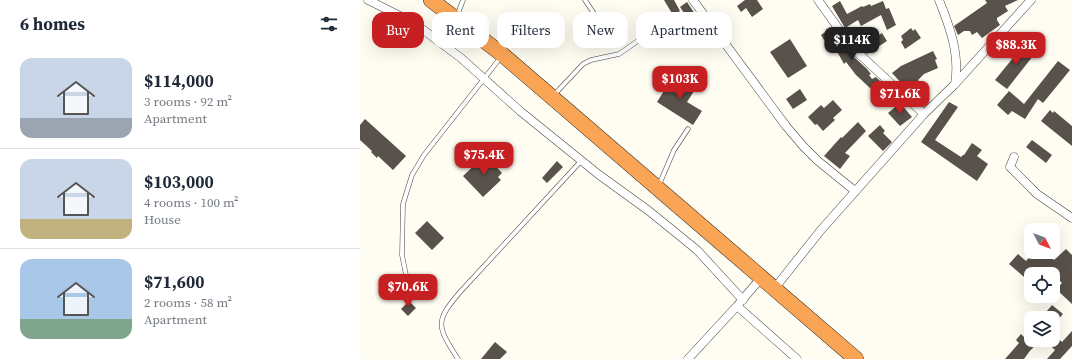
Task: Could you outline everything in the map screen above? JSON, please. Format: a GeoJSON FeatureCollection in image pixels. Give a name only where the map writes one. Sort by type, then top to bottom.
{"type":"FeatureCollection","features":[{"type":"Feature","properties":{"kind":"highway"},"geometry":{"type":"LineString","coordinates":[[431,0],[447,12]]}},
{"type":"Feature","properties":{"kind":"highway"},"geometry":{"type":"LineString","coordinates":[[489,45],[552,97],[856,359]]}},
{"type":"Feature","properties":{"kind":"street"},"geometry":{"type":"LineString","coordinates":[[368,0],[414,23],[461,58],[520,110],[582,161],[649,211],[697,250],[743,300]]}},
{"type":"Feature","properties":{"kind":"street"},"geometry":{"type":"LineString","coordinates":[[692,0],[786,126],[818,161],[855,191]]}},
{"type":"Feature","properties":{"kind":"street"},"geometry":{"type":"LineString","coordinates":[[818,0],[854,48],[924,114]]}},
{"type":"Feature","properties":{"kind":"street"},"geometry":{"type":"LineString","coordinates":[[940,0],[954,44],[957,73],[955,84]]}},
{"type":"Feature","properties":{"kind":"street"},"geometry":{"type":"LineString","coordinates":[[774,289],[821,230],[855,191],[924,114],[955,84],[1031,0]]}},
{"type":"Feature","properties":{"kind":"street"},"geometry":{"type":"LineString","coordinates":[[1014,156],[1010,167],[1037,194],[1072,217]]}},
{"type":"Feature","properties":{"kind":"street"},"geometry":{"type":"LineString","coordinates":[[688,359],[743,300],[761,278]]}},
{"type":"Feature","properties":{"kind":"street"},"geometry":{"type":"LineString","coordinates":[[737,306],[797,359]]}},
{"type":"Feature","properties":{"kind":"lane"},"geometry":{"type":"LineString","coordinates":[[458,12],[463,0]]}},
{"type":"Feature","properties":{"kind":"lane"},"geometry":{"type":"LineString","coordinates":[[585,0],[593,12]]}},
{"type":"Feature","properties":{"kind":"lane"},"geometry":{"type":"LineString","coordinates":[[552,97],[583,64],[591,60],[619,54],[636,42]]}},
{"type":"Feature","properties":{"kind":"lane"},"geometry":{"type":"LineString","coordinates":[[410,295],[402,255],[403,204],[411,181],[424,155],[502,55]]}},
{"type":"Feature","properties":{"kind":"lane"},"geometry":{"type":"LineString","coordinates":[[657,189],[674,150],[688,129]]}},
{"type":"Feature","properties":{"kind":"lane"},"geometry":{"type":"LineString","coordinates":[[458,359],[442,334],[440,323],[446,311],[462,291],[582,161]]}},
{"type":"Feature","properties":{"kind":"building"},"geometry":{"type":"Polygon","coordinates":[[[664,0],[674,0],[680,11],[671,12],[664,0]]]}},
{"type":"Feature","properties":{"kind":"building"},"geometry":{"type":"Polygon","coordinates":[[[745,0],[757,0],[763,9],[752,17],[746,8],[741,12],[737,6],[745,0]]]}},
{"type":"Feature","properties":{"kind":"building"},"geometry":{"type":"Polygon","coordinates":[[[985,0],[1018,0],[1005,6],[1008,11],[997,18],[1000,25],[982,38],[977,32],[972,35],[970,31],[964,31],[958,35],[954,26],[987,3],[985,0]]]}},
{"type":"Feature","properties":{"kind":"building"},"geometry":{"type":"Polygon","coordinates":[[[840,1],[847,14],[862,6],[863,7],[870,4],[871,6],[883,1],[886,9],[889,8],[896,25],[887,30],[881,15],[861,26],[858,20],[845,28],[832,6],[840,1]]]}},
{"type":"Feature","properties":{"kind":"building"},"geometry":{"type":"Polygon","coordinates":[[[687,2],[694,12],[683,12],[680,7],[687,2]]]}},
{"type":"Feature","properties":{"kind":"building"},"geometry":{"type":"Polygon","coordinates":[[[831,28],[853,56],[867,69],[871,74],[869,75],[872,79],[876,77],[882,83],[875,90],[872,87],[870,88],[856,75],[846,62],[844,64],[829,37],[824,40],[821,35],[831,28]]]}},
{"type":"Feature","properties":{"kind":"building"},"geometry":{"type":"Polygon","coordinates":[[[911,28],[913,31],[915,29],[921,38],[905,49],[901,42],[903,40],[901,36],[911,28]]]}},
{"type":"Feature","properties":{"kind":"building"},"geometry":{"type":"Polygon","coordinates":[[[869,32],[873,39],[882,33],[887,41],[867,54],[856,42],[859,38],[869,32]]]}},
{"type":"Feature","properties":{"kind":"building"},"geometry":{"type":"Polygon","coordinates":[[[790,39],[807,66],[788,78],[770,52],[790,39]]]}},
{"type":"Feature","properties":{"kind":"building"},"geometry":{"type":"Polygon","coordinates":[[[1026,42],[1037,51],[1007,89],[995,80],[1026,42]]]}},
{"type":"Feature","properties":{"kind":"building"},"geometry":{"type":"Polygon","coordinates":[[[933,51],[937,59],[935,60],[938,68],[924,74],[918,80],[924,86],[915,94],[906,86],[905,87],[892,73],[901,66],[933,51]]]}},
{"type":"Feature","properties":{"kind":"building"},"geometry":{"type":"Polygon","coordinates":[[[1058,61],[1070,70],[1043,103],[1038,99],[1025,119],[1012,111],[1008,115],[997,105],[1009,91],[1024,104],[1058,61]]]}},
{"type":"Feature","properties":{"kind":"building"},"geometry":{"type":"Polygon","coordinates":[[[674,75],[696,88],[687,102],[702,111],[693,125],[657,102],[674,75]]]}},
{"type":"Feature","properties":{"kind":"building"},"geometry":{"type":"Polygon","coordinates":[[[800,89],[807,100],[793,109],[786,99],[800,89]]]}},
{"type":"Feature","properties":{"kind":"building"},"geometry":{"type":"Polygon","coordinates":[[[833,100],[842,110],[833,118],[835,120],[823,131],[808,117],[821,105],[824,108],[833,100]]]}},
{"type":"Feature","properties":{"kind":"building"},"geometry":{"type":"Polygon","coordinates":[[[949,102],[958,107],[935,140],[961,157],[972,143],[982,150],[977,156],[988,164],[977,181],[921,142],[949,102]]]}},
{"type":"Feature","properties":{"kind":"building"},"geometry":{"type":"Polygon","coordinates":[[[900,103],[912,117],[900,126],[888,113],[900,103]]]}},
{"type":"Feature","properties":{"kind":"building"},"geometry":{"type":"Polygon","coordinates":[[[1050,110],[1053,113],[1054,111],[1072,126],[1072,146],[1041,121],[1050,110]]]}},
{"type":"Feature","properties":{"kind":"building"},"geometry":{"type":"Polygon","coordinates":[[[365,119],[406,156],[393,170],[378,156],[377,158],[360,140],[360,125],[365,119]]]}},
{"type":"Feature","properties":{"kind":"building"},"geometry":{"type":"Polygon","coordinates":[[[858,122],[866,131],[845,153],[850,156],[840,169],[824,156],[841,137],[842,138],[858,122]]]}},
{"type":"Feature","properties":{"kind":"building"},"geometry":{"type":"Polygon","coordinates":[[[880,125],[885,131],[883,133],[892,142],[883,151],[868,136],[880,125]]]}},
{"type":"Feature","properties":{"kind":"building"},"geometry":{"type":"Polygon","coordinates":[[[1032,140],[1052,155],[1046,163],[1026,147],[1032,140]]]}},
{"type":"Feature","properties":{"kind":"building"},"geometry":{"type":"Polygon","coordinates":[[[482,158],[485,161],[488,158],[502,173],[498,177],[501,180],[483,197],[463,176],[482,158]]]}},
{"type":"Feature","properties":{"kind":"building"},"geometry":{"type":"Polygon","coordinates":[[[557,161],[563,167],[547,183],[542,178],[557,161]]]}},
{"type":"Feature","properties":{"kind":"building"},"geometry":{"type":"Polygon","coordinates":[[[427,221],[444,238],[432,250],[415,233],[427,221]]]}},
{"type":"Feature","properties":{"kind":"building"},"geometry":{"type":"Polygon","coordinates":[[[1066,249],[1072,255],[1072,304],[1060,293],[1060,285],[1062,283],[1060,281],[1060,267],[1024,267],[1024,277],[1009,264],[1018,254],[1026,261],[1028,259],[1060,259],[1060,254],[1066,249]]]}},
{"type":"Feature","properties":{"kind":"building"},"geometry":{"type":"Polygon","coordinates":[[[409,301],[416,308],[408,316],[401,309],[409,301]]]}},
{"type":"Feature","properties":{"kind":"building"},"geometry":{"type":"Polygon","coordinates":[[[1052,305],[1059,311],[1047,311],[1052,305]]]}},
{"type":"Feature","properties":{"kind":"building"},"geometry":{"type":"Polygon","coordinates":[[[1072,331],[1072,346],[1060,359],[1047,359],[1055,350],[1052,347],[1060,347],[1060,340],[1062,342],[1072,331]]]}},
{"type":"Feature","properties":{"kind":"building"},"geometry":{"type":"Polygon","coordinates":[[[1021,334],[1024,337],[1024,347],[1034,347],[1024,359],[1005,359],[1019,343],[1016,340],[1021,334]]]}},
{"type":"Feature","properties":{"kind":"building"},"geometry":{"type":"Polygon","coordinates":[[[495,342],[507,352],[500,359],[481,359],[495,342]]]}}]}
